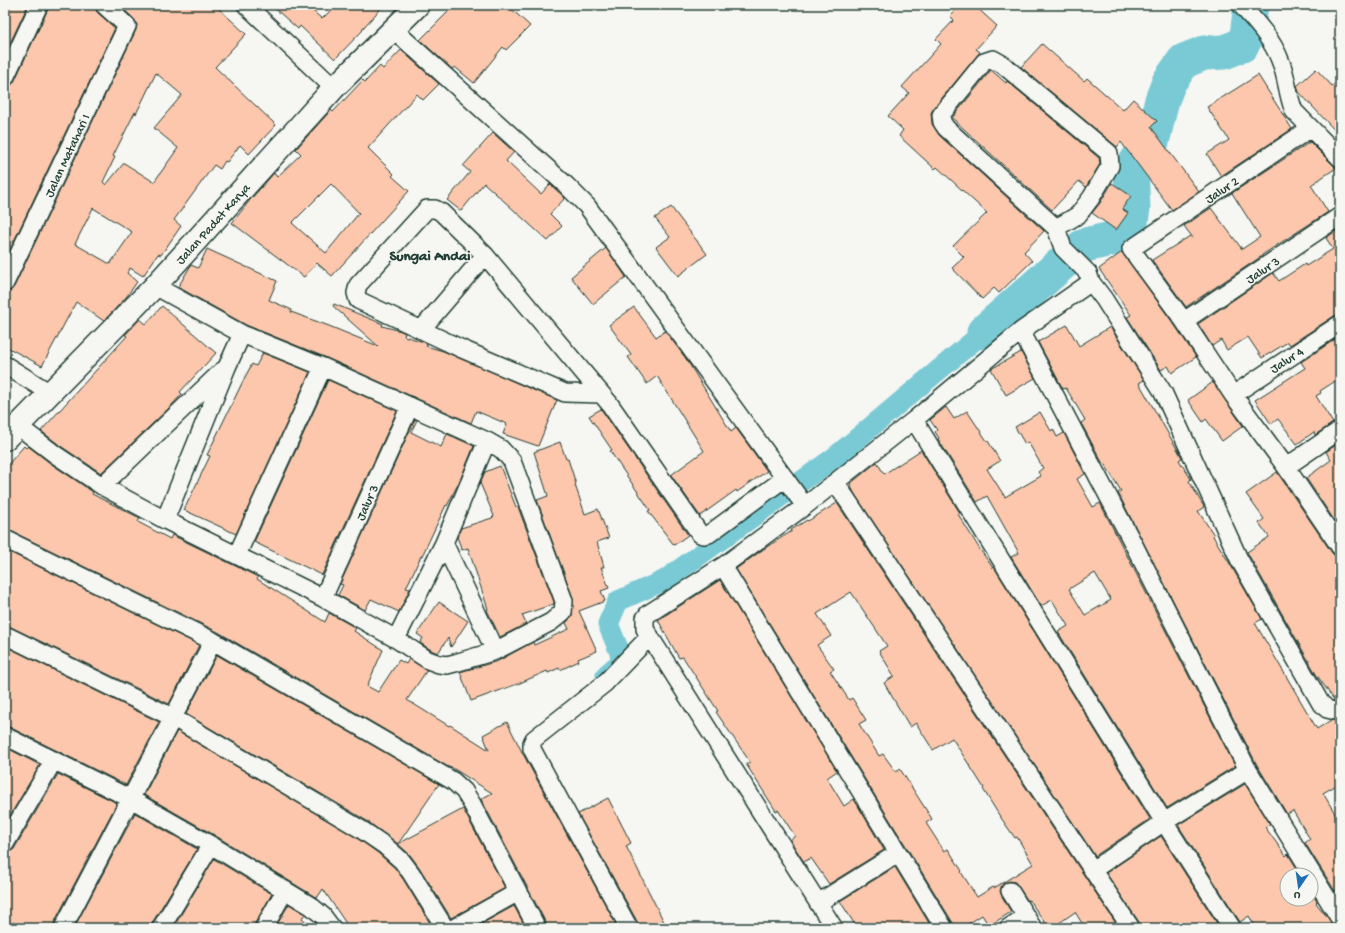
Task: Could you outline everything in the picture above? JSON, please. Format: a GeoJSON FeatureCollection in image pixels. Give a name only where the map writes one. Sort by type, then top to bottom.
{"type":"FeatureCollection","features":[{"type":"Feature","properties":{"kind":"street"},"geometry":{"type":"LineString","coordinates":[[5,78],[39,5]]}},
{"type":"Feature","properties":{"kind":"street","name":"Jalan Matahari I"},"geometry":{"type":"LineString","coordinates":[[5,283],[127,26],[104,5]]}},
{"type":"Feature","properties":{"kind":"street"},"geometry":{"type":"LineString","coordinates":[[246,5],[334,88]]}},
{"type":"Feature","properties":{"kind":"street","name":"Jalan Padat Karya"},"geometry":{"type":"LineString","coordinates":[[12,433],[155,286],[334,88],[418,5]]}},
{"type":"Feature","properties":{"kind":"street"},"geometry":{"type":"LineString","coordinates":[[1241,5],[1263,29],[1280,60],[1294,110],[1340,158]]}},
{"type":"Feature","properties":{"kind":"street"},"geometry":{"type":"LineString","coordinates":[[393,29],[566,185],[587,206],[794,490]]}},
{"type":"Feature","properties":{"kind":"street"},"geometry":{"type":"LineString","coordinates":[[1056,228],[1078,215],[1091,198],[1110,166],[1109,153],[1002,64],[993,59],[984,62],[941,115],[942,122],[946,128],[1056,228],[1063,248],[1088,273],[1091,282],[1163,392],[1239,559],[1320,702],[1327,709],[1340,712]]}},
{"type":"Feature","properties":{"kind":"street","name":"Jalur 2"},"geometry":{"type":"LineString","coordinates":[[1184,321],[1131,249],[1311,128]]}},
{"type":"Feature","properties":{"kind":"street"},"geometry":{"type":"LineString","coordinates":[[601,394],[565,393],[462,349],[358,300],[356,293],[358,286],[427,209],[434,208],[441,212],[485,255],[601,394],[652,463],[700,534],[704,535],[709,534],[794,490],[836,483],[1021,330],[1091,282]]}},
{"type":"Feature","properties":{"kind":"street","name":"Jalur 3"},"geometry":{"type":"LineString","coordinates":[[1184,321],[1340,216]]}},
{"type":"Feature","properties":{"kind":"street"},"geometry":{"type":"LineString","coordinates":[[421,330],[485,255]]}},
{"type":"Feature","properties":{"kind":"street"},"geometry":{"type":"LineString","coordinates":[[12,433],[56,455],[102,486],[165,520],[323,598],[396,639],[428,660],[439,664],[448,665],[495,651],[551,622],[563,612],[564,601],[512,461],[501,449],[487,441],[410,406],[242,334],[155,286]]}},
{"type":"Feature","properties":{"kind":"street"},"geometry":{"type":"LineString","coordinates":[[1184,321],[1233,394],[1338,540]]}},
{"type":"Feature","properties":{"kind":"street","name":"Jalur 4"},"geometry":{"type":"LineString","coordinates":[[1233,394],[1340,324]]}},
{"type":"Feature","properties":{"kind":"street"},"geometry":{"type":"LineString","coordinates":[[1021,330],[1134,545],[1248,770],[1340,919]]}},
{"type":"Feature","properties":{"kind":"street"},"geometry":{"type":"LineString","coordinates":[[165,520],[227,367],[242,334]]}},
{"type":"Feature","properties":{"kind":"street"},"geometry":{"type":"LineString","coordinates":[[5,366],[50,393]]}},
{"type":"Feature","properties":{"kind":"street"},"geometry":{"type":"LineString","coordinates":[[102,486],[227,367]]}},
{"type":"Feature","properties":{"kind":"street"},"geometry":{"type":"LineString","coordinates":[[237,555],[323,368]]}},
{"type":"Feature","properties":{"kind":"street","name":"Jalur 3"},"geometry":{"type":"LineString","coordinates":[[323,598],[410,406]]}},
{"type":"Feature","properties":{"kind":"street"},"geometry":{"type":"LineString","coordinates":[[914,420],[1164,822],[1232,928]]}},
{"type":"Feature","properties":{"kind":"street"},"geometry":{"type":"LineString","coordinates":[[1286,467],[1340,430]]}},
{"type":"Feature","properties":{"kind":"street"},"geometry":{"type":"LineString","coordinates":[[396,639],[444,543],[487,441]]}},
{"type":"Feature","properties":{"kind":"street"},"geometry":{"type":"LineString","coordinates":[[836,483],[1131,928]]}},
{"type":"Feature","properties":{"kind":"street"},"geometry":{"type":"LineString","coordinates":[[794,490],[723,566],[648,614],[645,618],[645,629],[834,928]]}},
{"type":"Feature","properties":{"kind":"street"},"geometry":{"type":"LineString","coordinates":[[5,539],[213,641],[453,781],[464,791],[472,804],[537,928]]}},
{"type":"Feature","properties":{"kind":"street"},"geometry":{"type":"LineString","coordinates":[[444,543],[495,651]]}},
{"type":"Feature","properties":{"kind":"street"},"geometry":{"type":"LineString","coordinates":[[723,566],[944,928]]}},
{"type":"Feature","properties":{"kind":"street"},"geometry":{"type":"LineString","coordinates":[[5,635],[174,718],[362,830],[402,860],[445,928]]}},
{"type":"Feature","properties":{"kind":"street"},"geometry":{"type":"LineString","coordinates":[[629,928],[532,749],[532,743],[534,739],[604,684],[650,636]]}},
{"type":"Feature","properties":{"kind":"street"},"geometry":{"type":"LineString","coordinates":[[63,928],[213,641]]}},
{"type":"Feature","properties":{"kind":"street"},"geometry":{"type":"LineString","coordinates":[[5,736],[131,799],[210,845],[311,906],[323,916],[332,928]]}},
{"type":"Feature","properties":{"kind":"street"},"geometry":{"type":"LineString","coordinates":[[5,844],[54,760]]}},
{"type":"Feature","properties":{"kind":"street"},"geometry":{"type":"LineString","coordinates":[[1093,870],[1164,822],[1248,770]]}},
{"type":"Feature","properties":{"kind":"street"},"geometry":{"type":"LineString","coordinates":[[161,928],[210,845]]}},
{"type":"Feature","properties":{"kind":"street"},"geometry":{"type":"LineString","coordinates":[[818,902],[898,853]]}},
{"type":"Feature","properties":{"kind":"street"},"geometry":{"type":"LineString","coordinates":[[264,928],[285,890]]}},
{"type":"Feature","properties":{"kind":"street"},"geometry":{"type":"LineString","coordinates":[[1008,928],[1030,922],[1010,891]]}},
{"type":"Feature","properties":{"kind":"street"},"geometry":{"type":"LineString","coordinates":[[454,928],[518,892]]}},
{"type":"Feature","properties":{"kind":"building"},"geometry":{"type":"Polygon","coordinates":[[[5,5],[28,5],[5,54],[5,5]]]}},
{"type":"Feature","properties":{"kind":"building"},"geometry":{"type":"Polygon","coordinates":[[[49,5],[94,5],[97,12],[115,28],[5,260],[5,88],[14,82],[49,5]]]}},
{"type":"Feature","properties":{"kind":"building"},"geometry":{"type":"Polygon","coordinates":[[[119,5],[215,5],[246,34],[215,67],[276,125],[249,154],[240,145],[227,162],[225,161],[220,169],[214,165],[174,220],[181,226],[161,255],[158,254],[143,276],[130,268],[127,273],[137,282],[127,296],[104,321],[76,302],[42,366],[5,346],[5,293],[14,287],[136,30],[137,25],[134,19],[119,5]],[[156,73],[113,156],[115,157],[103,182],[106,185],[124,163],[154,182],[178,148],[154,128],[182,95],[156,73]],[[93,208],[75,244],[110,264],[132,232],[93,208]]]}},
{"type":"Feature","properties":{"kind":"building"},"geometry":{"type":"Polygon","coordinates":[[[271,5],[306,5],[322,19],[336,5],[384,5],[362,29],[363,30],[335,59],[300,26],[298,29],[271,5]]]}},
{"type":"Feature","properties":{"kind":"building"},"geometry":{"type":"Polygon","coordinates":[[[455,5],[507,5],[530,26],[506,50],[503,47],[474,83],[455,67],[452,69],[420,40],[455,5]]]}},
{"type":"Feature","properties":{"kind":"building"},"geometry":{"type":"Polygon","coordinates":[[[960,5],[974,5],[997,26],[976,49],[980,52],[933,109],[931,113],[932,124],[939,135],[1044,231],[1024,252],[1032,261],[999,293],[994,288],[982,299],[952,268],[964,257],[953,246],[987,213],[937,167],[935,169],[899,136],[903,130],[888,116],[909,93],[902,87],[941,44],[936,39],[954,20],[950,16],[960,5]]]}},
{"type":"Feature","properties":{"kind":"building"},"geometry":{"type":"Polygon","coordinates":[[[1042,44],[1084,81],[1087,78],[1123,110],[1133,99],[1157,121],[1151,127],[1199,192],[1172,210],[1121,142],[1117,147],[1021,67],[1042,44]]]}},
{"type":"Feature","properties":{"kind":"building"},"geometry":{"type":"Polygon","coordinates":[[[401,50],[439,84],[423,100],[417,94],[368,148],[394,174],[392,176],[409,191],[332,276],[317,263],[304,277],[232,223],[274,173],[277,177],[301,154],[296,149],[331,110],[333,112],[363,80],[365,82],[380,66],[383,69],[401,50]],[[331,184],[292,223],[326,253],[359,213],[331,184]]]}},
{"type":"Feature","properties":{"kind":"building"},"geometry":{"type":"Polygon","coordinates":[[[1316,69],[1332,86],[1340,79],[1340,136],[1299,92],[1297,86],[1316,69]]]}},
{"type":"Feature","properties":{"kind":"building"},"geometry":{"type":"Polygon","coordinates":[[[991,70],[1006,83],[1007,81],[1099,158],[1100,164],[1086,187],[1079,181],[1052,210],[952,118],[991,70]]]}},
{"type":"Feature","properties":{"kind":"building"},"geometry":{"type":"Polygon","coordinates":[[[1258,75],[1292,129],[1221,176],[1207,154],[1229,140],[1207,107],[1258,75]]]}},
{"type":"Feature","properties":{"kind":"building"},"geometry":{"type":"Polygon","coordinates":[[[493,133],[514,152],[506,161],[541,194],[550,184],[565,198],[550,214],[562,226],[548,241],[484,183],[461,211],[447,200],[470,172],[463,166],[493,133]]]}},
{"type":"Feature","properties":{"kind":"building"},"geometry":{"type":"Polygon","coordinates":[[[1310,142],[1336,168],[1311,185],[1328,212],[1186,307],[1152,260],[1190,236],[1193,238],[1184,226],[1211,208],[1242,249],[1260,237],[1232,193],[1310,142]]]}},
{"type":"Feature","properties":{"kind":"building"},"geometry":{"type":"Polygon","coordinates":[[[1112,183],[1131,196],[1122,209],[1128,213],[1116,230],[1092,213],[1112,183]]]}},
{"type":"Feature","properties":{"kind":"building"},"geometry":{"type":"Polygon","coordinates":[[[671,207],[707,254],[678,276],[656,247],[670,237],[655,218],[671,207]]]}},
{"type":"Feature","properties":{"kind":"building"},"geometry":{"type":"Polygon","coordinates":[[[1339,229],[1340,314],[1334,316],[1290,345],[1288,342],[1262,358],[1248,337],[1227,350],[1221,340],[1212,346],[1198,324],[1273,273],[1279,281],[1305,264],[1306,266],[1333,249],[1326,238],[1339,229]]]}},
{"type":"Feature","properties":{"kind":"building"},"geometry":{"type":"Polygon","coordinates":[[[606,248],[626,277],[593,304],[571,277],[606,248]]]}},
{"type":"Feature","properties":{"kind":"building"},"geometry":{"type":"Polygon","coordinates":[[[207,249],[277,281],[269,300],[292,310],[291,312],[378,346],[333,306],[334,304],[383,324],[382,326],[401,331],[405,333],[404,336],[424,342],[427,344],[426,346],[443,351],[557,400],[538,446],[503,434],[507,424],[476,411],[471,423],[327,358],[246,325],[178,287],[191,265],[198,268],[207,249]]]}},
{"type":"Feature","properties":{"kind":"building"},"geometry":{"type":"Polygon","coordinates":[[[1122,252],[1196,357],[1172,373],[1168,366],[1161,370],[1127,317],[1131,315],[1099,269],[1122,252]]]}},
{"type":"Feature","properties":{"kind":"building"},"geometry":{"type":"Polygon","coordinates":[[[162,306],[216,353],[180,392],[182,394],[170,407],[101,473],[41,431],[127,336],[125,335],[140,319],[146,324],[162,306]]]}},
{"type":"Feature","properties":{"kind":"building"},"geometry":{"type":"Polygon","coordinates":[[[634,307],[656,337],[665,331],[685,357],[731,432],[736,428],[767,471],[737,492],[736,490],[700,516],[671,475],[704,451],[657,376],[647,384],[628,357],[631,355],[609,325],[634,307]]]}},
{"type":"Feature","properties":{"kind":"building"},"geometry":{"type":"Polygon","coordinates":[[[1067,325],[1079,346],[1110,327],[1144,380],[1139,383],[1182,458],[1179,460],[1191,479],[1189,481],[1204,507],[1198,511],[1214,535],[1213,536],[1262,619],[1255,623],[1317,729],[1331,720],[1340,722],[1340,783],[1323,793],[1340,822],[1340,888],[1335,891],[1305,843],[1310,839],[1293,811],[1287,814],[1257,765],[1118,493],[1121,491],[1104,463],[1103,464],[1081,423],[1085,420],[1066,388],[1063,389],[1038,342],[1067,325]]]}},
{"type":"Feature","properties":{"kind":"building"},"geometry":{"type":"Polygon","coordinates":[[[1340,336],[1340,378],[1320,391],[1321,393],[1316,396],[1333,423],[1315,435],[1314,432],[1297,444],[1278,419],[1271,424],[1255,400],[1305,368],[1301,362],[1340,336]]]}},
{"type":"Feature","properties":{"kind":"building"},"geometry":{"type":"Polygon","coordinates":[[[1021,352],[1035,378],[1006,395],[991,369],[1021,352]]]}},
{"type":"Feature","properties":{"kind":"building"},"geometry":{"type":"Polygon","coordinates":[[[263,353],[310,372],[236,534],[184,510],[210,456],[207,455],[245,377],[252,364],[256,366],[263,353]]]}},
{"type":"Feature","properties":{"kind":"building"},"geometry":{"type":"Polygon","coordinates":[[[328,380],[397,411],[322,575],[254,542],[328,380]]]}},
{"type":"Feature","properties":{"kind":"building"},"geometry":{"type":"Polygon","coordinates":[[[1213,382],[1243,426],[1222,441],[1206,419],[1203,422],[1188,400],[1213,382]]]}},
{"type":"Feature","properties":{"kind":"building"},"geometry":{"type":"Polygon","coordinates":[[[946,407],[954,419],[967,411],[1000,461],[987,469],[1005,497],[1041,476],[1038,472],[1043,468],[1028,442],[1025,444],[1015,427],[1040,412],[1051,431],[1053,429],[1057,437],[1064,433],[1085,474],[1077,479],[1093,507],[1100,503],[1235,766],[1167,808],[1058,632],[1068,626],[1052,600],[1041,606],[1011,557],[1019,553],[987,496],[977,502],[938,439],[939,438],[935,432],[937,430],[930,420],[946,407]],[[1095,573],[1069,589],[1085,615],[1111,600],[1095,573]]]}},
{"type":"Feature","properties":{"kind":"building"},"geometry":{"type":"Polygon","coordinates":[[[601,409],[688,535],[674,545],[648,511],[650,510],[610,451],[612,450],[589,416],[601,409]]]}},
{"type":"Feature","properties":{"kind":"building"},"geometry":{"type":"Polygon","coordinates":[[[415,419],[417,420],[411,432],[441,447],[447,434],[474,446],[461,478],[447,506],[446,505],[406,588],[410,589],[399,612],[371,599],[365,610],[338,595],[343,585],[340,584],[415,419]]]}},
{"type":"Feature","properties":{"kind":"building"},"geometry":{"type":"Polygon","coordinates":[[[560,442],[566,459],[568,459],[585,514],[598,509],[609,538],[597,542],[604,567],[601,567],[609,588],[601,591],[605,601],[579,611],[597,651],[578,659],[579,661],[560,670],[559,668],[548,673],[547,671],[520,683],[471,701],[460,672],[498,661],[533,642],[534,645],[569,629],[566,623],[572,616],[573,598],[537,500],[548,496],[534,452],[560,442]]]}},
{"type":"Feature","properties":{"kind":"building"},"geometry":{"type":"Polygon","coordinates":[[[1340,442],[1340,529],[1306,478],[1331,460],[1326,452],[1340,442]]]}},
{"type":"Feature","properties":{"kind":"building"},"geometry":{"type":"Polygon","coordinates":[[[24,446],[26,448],[28,446],[93,492],[92,494],[140,518],[138,522],[170,539],[172,535],[258,577],[257,579],[325,622],[329,613],[356,628],[354,631],[383,650],[367,686],[378,692],[399,660],[406,664],[409,659],[427,670],[407,700],[489,750],[483,735],[507,722],[618,928],[547,928],[546,923],[481,799],[492,793],[451,767],[450,768],[218,632],[5,529],[5,468],[24,446]]]}},
{"type":"Feature","properties":{"kind":"building"},"geometry":{"type":"Polygon","coordinates":[[[921,450],[960,513],[958,514],[979,548],[993,568],[994,567],[1150,819],[1095,856],[854,493],[850,484],[877,462],[884,474],[921,450]]]}},
{"type":"Feature","properties":{"kind":"building"},"geometry":{"type":"Polygon","coordinates":[[[500,466],[516,507],[518,507],[554,604],[522,615],[526,624],[500,637],[487,610],[488,609],[468,548],[462,550],[457,537],[461,528],[494,516],[480,483],[485,472],[500,466]]]}},
{"type":"Feature","properties":{"kind":"building"},"geometry":{"type":"Polygon","coordinates":[[[1277,472],[1332,553],[1335,556],[1340,557],[1340,702],[1335,701],[1316,674],[1247,552],[1269,537],[1259,523],[1264,519],[1246,494],[1277,472]]]}},
{"type":"Feature","properties":{"kind":"building"},"geometry":{"type":"Polygon","coordinates":[[[837,503],[1119,928],[1085,928],[1075,912],[1052,928],[1049,928],[1015,882],[1010,881],[1004,883],[1000,891],[1011,912],[989,926],[982,915],[962,928],[954,928],[953,923],[736,569],[792,531],[791,530],[807,520],[808,521],[837,503]],[[851,592],[817,614],[831,636],[817,645],[834,669],[830,671],[849,700],[852,698],[866,720],[859,724],[879,756],[883,754],[896,772],[900,769],[932,819],[926,823],[944,851],[948,849],[977,897],[1033,864],[1017,837],[1015,838],[999,815],[983,789],[984,788],[952,738],[933,750],[916,723],[910,727],[884,683],[894,676],[879,651],[887,646],[851,592]]]}},
{"type":"Feature","properties":{"kind":"building"},"geometry":{"type":"Polygon","coordinates":[[[5,550],[199,645],[169,704],[5,625],[5,550]]]}},
{"type":"Feature","properties":{"kind":"building"},"geometry":{"type":"Polygon","coordinates":[[[720,580],[837,771],[827,778],[844,806],[854,799],[884,850],[829,884],[811,858],[804,862],[790,840],[795,836],[778,810],[776,811],[746,764],[750,762],[716,712],[718,711],[683,657],[679,658],[658,620],[720,580]]]}},
{"type":"Feature","properties":{"kind":"building"},"geometry":{"type":"Polygon","coordinates":[[[439,602],[468,621],[451,647],[448,638],[438,653],[420,643],[423,638],[417,634],[439,602]]]}},
{"type":"Feature","properties":{"kind":"building"},"geometry":{"type":"Polygon","coordinates":[[[5,646],[159,722],[126,785],[5,726],[5,646]]]}},
{"type":"Feature","properties":{"kind":"building"},"geometry":{"type":"Polygon","coordinates":[[[217,655],[439,784],[398,844],[367,821],[186,714],[217,655]]]}},
{"type":"Feature","properties":{"kind":"building"},"geometry":{"type":"Polygon","coordinates":[[[177,731],[357,838],[378,853],[395,868],[433,928],[349,928],[323,889],[317,898],[216,836],[144,795],[177,731]]]}},
{"type":"Feature","properties":{"kind":"building"},"geometry":{"type":"Polygon","coordinates":[[[5,747],[40,765],[5,824],[5,747]]]}},
{"type":"Feature","properties":{"kind":"building"},"geometry":{"type":"Polygon","coordinates":[[[58,774],[117,803],[54,923],[53,928],[5,928],[5,854],[14,849],[58,774]]]}},
{"type":"Feature","properties":{"kind":"building"},"geometry":{"type":"Polygon","coordinates":[[[1245,784],[1270,824],[1265,827],[1286,856],[1288,854],[1296,867],[1279,867],[1279,907],[1319,907],[1336,928],[1256,928],[1249,916],[1240,922],[1178,825],[1245,784]]]}},
{"type":"Feature","properties":{"kind":"building"},"geometry":{"type":"Polygon","coordinates":[[[608,798],[631,843],[626,846],[667,928],[639,928],[638,923],[578,814],[608,798]]]}},
{"type":"Feature","properties":{"kind":"building"},"geometry":{"type":"Polygon","coordinates":[[[463,809],[505,888],[451,918],[419,867],[410,855],[398,844],[463,809]]]}},
{"type":"Feature","properties":{"kind":"building"},"geometry":{"type":"Polygon","coordinates":[[[135,813],[197,849],[152,923],[151,928],[74,928],[135,813]]]}},
{"type":"Feature","properties":{"kind":"building"},"geometry":{"type":"Polygon","coordinates":[[[1161,836],[1220,928],[1141,928],[1139,922],[1106,873],[1161,836]]]}},
{"type":"Feature","properties":{"kind":"building"},"geometry":{"type":"Polygon","coordinates":[[[214,859],[272,894],[255,923],[254,928],[173,928],[214,859]]]}},
{"type":"Feature","properties":{"kind":"building"},"geometry":{"type":"Polygon","coordinates":[[[895,867],[932,928],[857,928],[840,901],[895,867]]]}},
{"type":"Feature","properties":{"kind":"building"},"geometry":{"type":"Polygon","coordinates":[[[289,904],[305,914],[302,918],[313,928],[275,928],[289,904]]]}},
{"type":"Feature","properties":{"kind":"building"},"geometry":{"type":"Polygon","coordinates":[[[514,906],[526,928],[474,928],[514,906]]]}},
{"type":"Feature","properties":{"kind":"waterway"},"geometry":{"type":"LineString","coordinates":[[984,332],[1085,245],[1120,237],[1131,222],[1133,208],[1131,170],[1152,142],[1162,100],[1169,82],[1184,61],[1204,53],[1224,52],[1242,45],[1247,35],[1251,5]]}},
{"type":"Feature","properties":{"kind":"waterway"},"geometry":{"type":"LineString","coordinates":[[606,675],[623,660],[608,624],[618,601],[665,580],[835,457],[984,332]]}},
{"type":"Feature","properties":{"kind":"district","name":"Sungai Andai"},"geometry":{"type":"Point","coordinates":[430,255]}}]}
